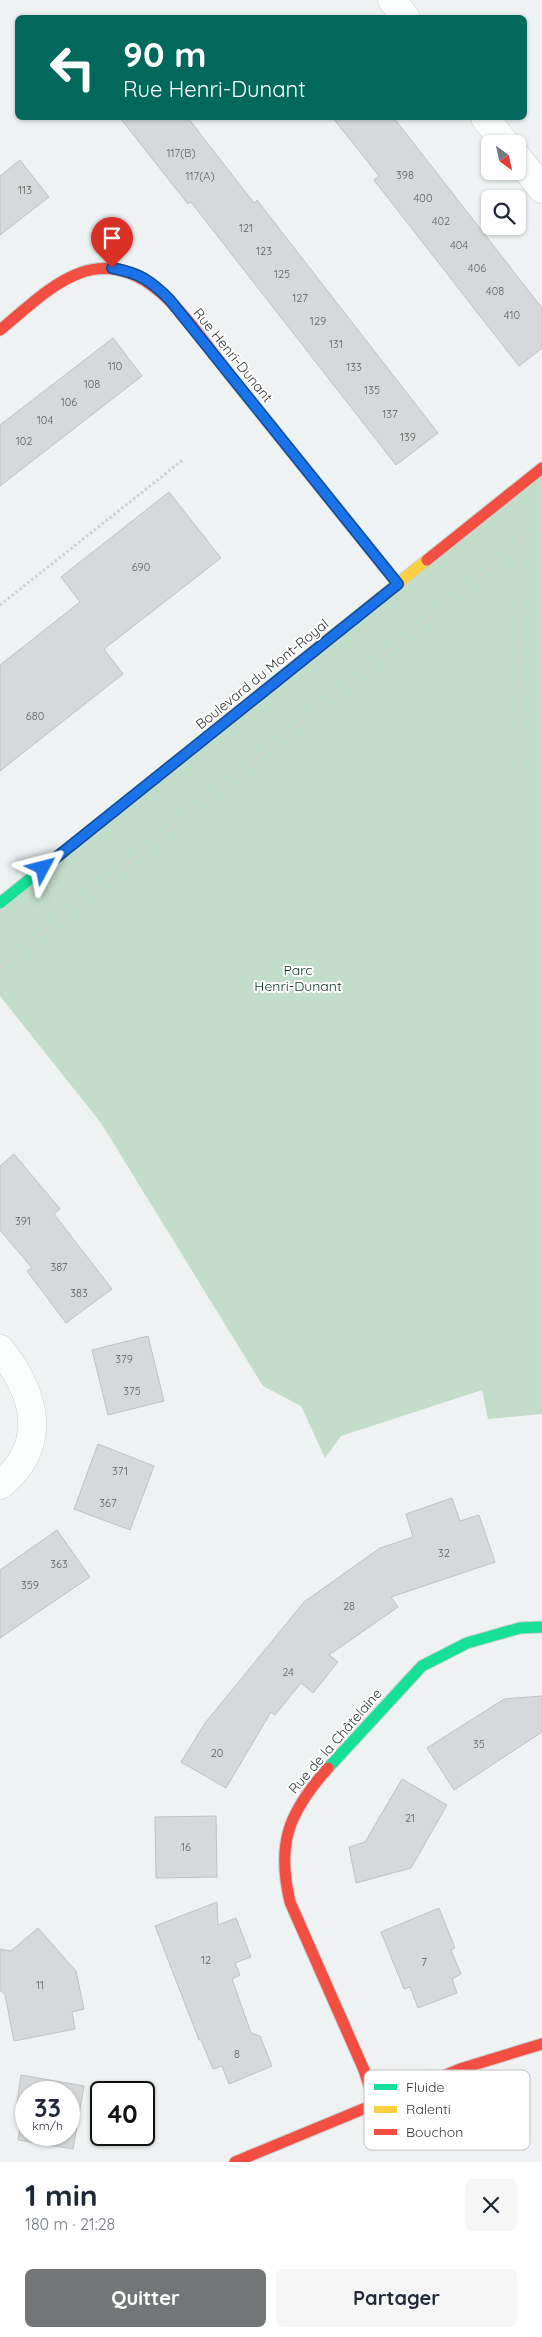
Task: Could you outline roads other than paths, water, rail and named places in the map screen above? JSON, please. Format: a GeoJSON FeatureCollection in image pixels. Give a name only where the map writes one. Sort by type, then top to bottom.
{"type":"FeatureCollection","features":[{"type":"Feature","properties":{"kind":"street"},"geometry":{"type":"LineString","coordinates":[[392,0],[404,15]]}},
{"type":"Feature","properties":{"kind":"street"},"geometry":{"type":"LineString","coordinates":[[487,120],[499,135]]}},
{"type":"Feature","properties":{"kind":"street"},"geometry":{"type":"LineString","coordinates":[[526,168],[542,189]]}},
{"type":"Feature","properties":{"kind":"street","name":"Rue Henri-Dunant"},"geometry":{"type":"LineString","coordinates":[[0,330],[66,278],[86,270],[112,268],[132,272],[152,282],[169,299],[398,584]]}},
{"type":"Feature","properties":{"kind":"street","name":"Boulevard du Mont-Royal"},"geometry":{"type":"LineString","coordinates":[[0,902],[542,468]]}},
{"type":"Feature","properties":{"kind":"street"},"geometry":{"type":"LineString","coordinates":[[0,1349],[23,1382],[34,1421],[30,1444],[22,1463],[0,1485]]}},
{"type":"Feature","properties":{"kind":"street","name":"Rue de la Châtelaine"},"geometry":{"type":"LineString","coordinates":[[364,2070],[290,1902],[284,1880],[286,1833],[294,1812],[306,1793],[422,1666],[467,1643],[520,1628],[542,1627]]}},
{"type":"Feature","properties":{"kind":"street"},"geometry":{"type":"LineString","coordinates":[[458,2070],[542,2044]]}},
{"type":"Feature","properties":{"kind":"street"},"geometry":{"type":"LineString","coordinates":[[235,2162],[364,2109]]}},
{"type":"Feature","properties":{"kind":"park label","name":"Parc Henri-Dunant"},"geometry":{"type":"Point","coordinates":[298,978]}}]}
